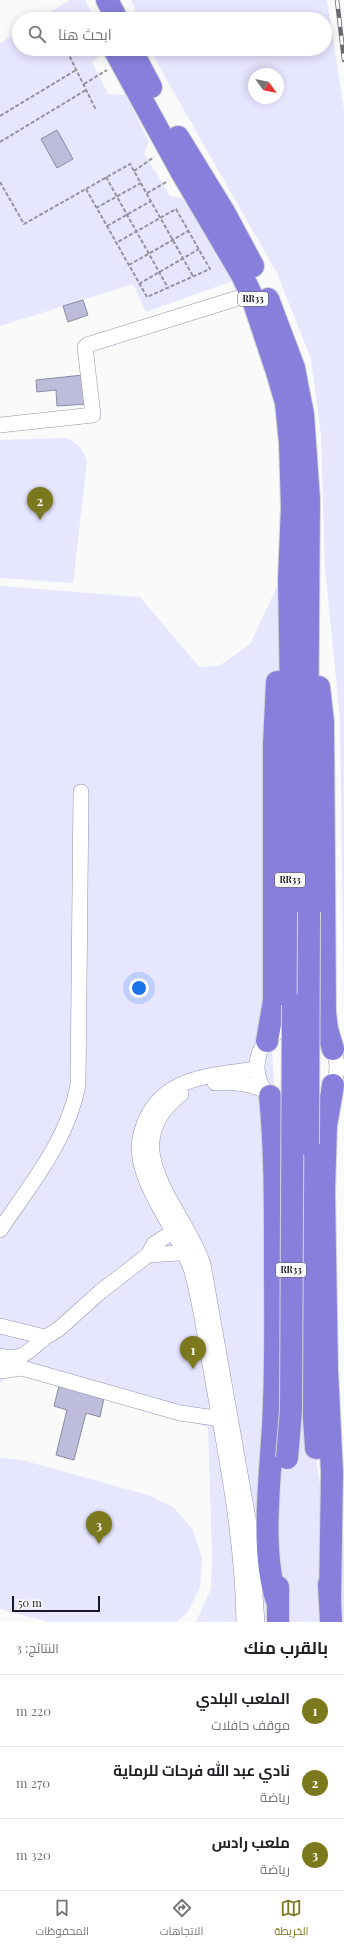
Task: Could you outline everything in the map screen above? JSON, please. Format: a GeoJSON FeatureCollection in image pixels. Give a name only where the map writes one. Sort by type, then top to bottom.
{"type":"FeatureCollection","features":[{"type":"Feature","properties":{"kind":"highway"},"geometry":{"type":"LineString","coordinates":[[92,0],[98,12]]}},
{"type":"Feature","properties":{"kind":"highway"},"geometry":{"type":"LineString","coordinates":[[107,0],[113,12]]}},
{"type":"Feature","properties":{"kind":"highway","name":"RR33"},"geometry":{"type":"LineString","coordinates":[[123,56],[182,174],[242,275],[251,294],[286,403],[290,443],[292,507],[289,580],[309,912],[310,1351],[315,1439],[331,1622]]}},
{"type":"Feature","properties":{"kind":"highway","name":"RR33"},"geometry":{"type":"LineString","coordinates":[[124,56],[164,112],[224,212],[260,278],[294,368],[303,414],[309,500],[308,604],[300,755],[290,867],[293,1005],[291,1410],[278,1612]]}},
{"type":"Feature","properties":{"kind":"highway"},"geometry":{"type":"LineString","coordinates":[[267,1041],[274,1001],[274,744],[280,616],[289,580]]}},
{"type":"Feature","properties":{"kind":"highway"},"geometry":{"type":"LineString","coordinates":[[308,604],[323,722],[325,1012],[327,1030],[333,1048]]}},
{"type":"Feature","properties":{"kind":"highway"},"geometry":{"type":"LineString","coordinates":[[330,1599],[332,1473],[327,1369],[324,1192],[326,1126],[333,1085]]}},
{"type":"Feature","properties":{"kind":"highway"},"geometry":{"type":"LineString","coordinates":[[267,1093],[275,1150],[274,1402],[268,1534],[272,1586],[278,1612]]}},
{"type":"Feature","properties":{"kind":"street"},"geometry":{"type":"LineString","coordinates":[[0,425],[92,415],[85,348],[87,346],[251,294]]}},
{"type":"Feature","properties":{"kind":"street"},"geometry":{"type":"LineString","coordinates":[[0,1230],[58,1142],[70,1117],[77,1093],[81,792]]}},
{"type":"Feature","properties":{"kind":"street"},"geometry":{"type":"LineString","coordinates":[[181,1231],[172,1205],[157,1175],[153,1160],[152,1140],[159,1117],[176,1097],[188,1089],[224,1082],[260,1088],[282,1104],[297,1107],[312,1105],[324,1097],[333,1085],[337,1073],[337,1060],[333,1048],[325,1038],[315,1031],[302,1027],[289,1028],[277,1032],[267,1041],[260,1053],[257,1067],[259,1080],[267,1093]]}},
{"type":"Feature","properties":{"kind":"street"},"geometry":{"type":"LineString","coordinates":[[244,1622],[236,1523],[225,1419],[203,1264],[192,1252],[181,1231],[150,1188],[141,1162],[140,1135],[145,1122],[156,1103],[168,1092],[182,1083],[199,1077],[256,1069],[257,1067]]}},
{"type":"Feature","properties":{"kind":"street"},"geometry":{"type":"LineString","coordinates":[[0,1356],[10,1358],[22,1356],[35,1349],[45,1337],[56,1332],[106,1287],[148,1255],[154,1244],[181,1231]]}},
{"type":"Feature","properties":{"kind":"street"},"geometry":{"type":"LineString","coordinates":[[148,1255],[192,1252]]}},
{"type":"Feature","properties":{"kind":"street"},"geometry":{"type":"LineString","coordinates":[[0,1326],[45,1337]]}},
{"type":"Feature","properties":{"kind":"street"},"geometry":{"type":"LineString","coordinates":[[0,1371],[22,1368],[180,1413],[225,1419]]}},
{"type":"Feature","properties":{"kind":"street"},"geometry":{"type":"LineString","coordinates":[[225,1419],[250,1530],[257,1622]]}},
{"type":"Feature","properties":{"kind":"path"},"geometry":{"type":"LineString","coordinates":[[69,56],[96,110]]}},
{"type":"Feature","properties":{"kind":"path"},"geometry":{"type":"LineString","coordinates":[[84,84],[118,56]]}},
{"type":"Feature","properties":{"kind":"path"},"geometry":{"type":"LineString","coordinates":[[0,116],[76,70]]}},
{"type":"Feature","properties":{"kind":"path"},"geometry":{"type":"LineString","coordinates":[[0,142],[86,90]]}},
{"type":"Feature","properties":{"kind":"path"},"geometry":{"type":"LineString","coordinates":[[134,171],[149,162],[167,145]]}},
{"type":"Feature","properties":{"kind":"path"},"geometry":{"type":"LineString","coordinates":[[0,182],[24,224],[130,164],[193,276]]}},
{"type":"Feature","properties":{"kind":"path"},"geometry":{"type":"LineString","coordinates":[[146,193],[182,174]]}},
{"type":"Feature","properties":{"kind":"path"},"geometry":{"type":"LineString","coordinates":[[106,177],[168,288]]}},
{"type":"Feature","properties":{"kind":"path"},"geometry":{"type":"LineString","coordinates":[[96,208],[141,183]]}},
{"type":"Feature","properties":{"kind":"path"},"geometry":{"type":"LineString","coordinates":[[86,189],[96,208],[107,226],[116,243],[129,265],[139,284],[147,297],[210,269],[176,209],[116,243]]}},
{"type":"Feature","properties":{"kind":"path"},"geometry":{"type":"LineString","coordinates":[[107,226],[151,201]]}},
{"type":"Feature","properties":{"kind":"path"},"geometry":{"type":"LineString","coordinates":[[129,265],[188,230]]}},
{"type":"Feature","properties":{"kind":"path"},"geometry":{"type":"LineString","coordinates":[[139,284],[199,250]]}},
{"type":"Feature","properties":{"kind":"shaded area"},"geometry":{"type":"Polygon","coordinates":[[[70,0],[85,0],[91,12],[50,12],[70,0]]]}},
{"type":"Feature","properties":{"kind":"shaded area"},"geometry":{"type":"Polygon","coordinates":[[[131,0],[327,0],[329,12],[136,12],[131,0]]]}},
{"type":"Feature","properties":{"kind":"shaded area"},"geometry":{"type":"Polygon","coordinates":[[[332,32],[344,110],[344,1012],[340,719],[325,567],[321,435],[311,359],[277,273],[154,56],[332,56],[332,32]]]}},
{"type":"Feature","properties":{"kind":"shaded area"},"geometry":{"type":"Polygon","coordinates":[[[12,35],[12,56],[99,56],[92,62],[108,94],[126,95],[149,142],[144,153],[170,196],[190,200],[238,279],[146,312],[133,284],[0,326],[0,43],[12,35]]]}},
{"type":"Feature","properties":{"kind":"shaded area"},"geometry":{"type":"Polygon","coordinates":[[[66,438],[80,447],[87,461],[73,583],[0,578],[0,440],[66,438]]]}},
{"type":"Feature","properties":{"kind":"shaded area"},"geometry":{"type":"Polygon","coordinates":[[[285,570],[276,720],[272,1050],[279,1184],[325,1523],[342,1547],[344,1531],[344,1622],[196,1622],[211,1589],[212,1555],[208,1427],[15,1372],[0,1383],[0,586],[140,597],[199,667],[219,666],[250,644],[285,570]]]}},
{"type":"Feature","properties":{"kind":"shaded area"},"geometry":{"type":"Polygon","coordinates":[[[0,1458],[22,1460],[148,1495],[174,1508],[193,1530],[202,1558],[200,1587],[187,1613],[176,1622],[48,1622],[0,1609],[0,1458]]]}},
{"type":"Feature","properties":{"kind":"building"},"geometry":{"type":"Polygon","coordinates":[[[57,130],[73,159],[57,168],[41,139],[57,130]]]}},
{"type":"Feature","properties":{"kind":"building"},"geometry":{"type":"Polygon","coordinates":[[[83,300],[88,315],[68,322],[63,306],[83,300]]]}},
{"type":"Feature","properties":{"kind":"building"},"geometry":{"type":"Polygon","coordinates":[[[83,375],[86,404],[57,406],[56,390],[37,392],[36,380],[83,375]]]}},
{"type":"Feature","properties":{"kind":"building"},"geometry":{"type":"Polygon","coordinates":[[[59,1386],[104,1398],[100,1417],[86,1413],[74,1460],[56,1455],[67,1410],[54,1406],[59,1386]]]}},
{"type":"Feature","properties":{"kind":"railway"},"geometry":{"type":"LineString","coordinates":[[337,0],[344,60]]}},
{"type":"Feature","properties":{"kind":"place","name":"نادي عبد الله فرحات للرماية"},"geometry":{"type":"Point","coordinates":[40,520]}},
{"type":"Feature","properties":{"kind":"place","name":"الملعب البلدي"},"geometry":{"type":"Point","coordinates":[193,1369]}},
{"type":"Feature","properties":{"kind":"place","name":"ملعب رادس"},"geometry":{"type":"Point","coordinates":[99,1544]}}]}
